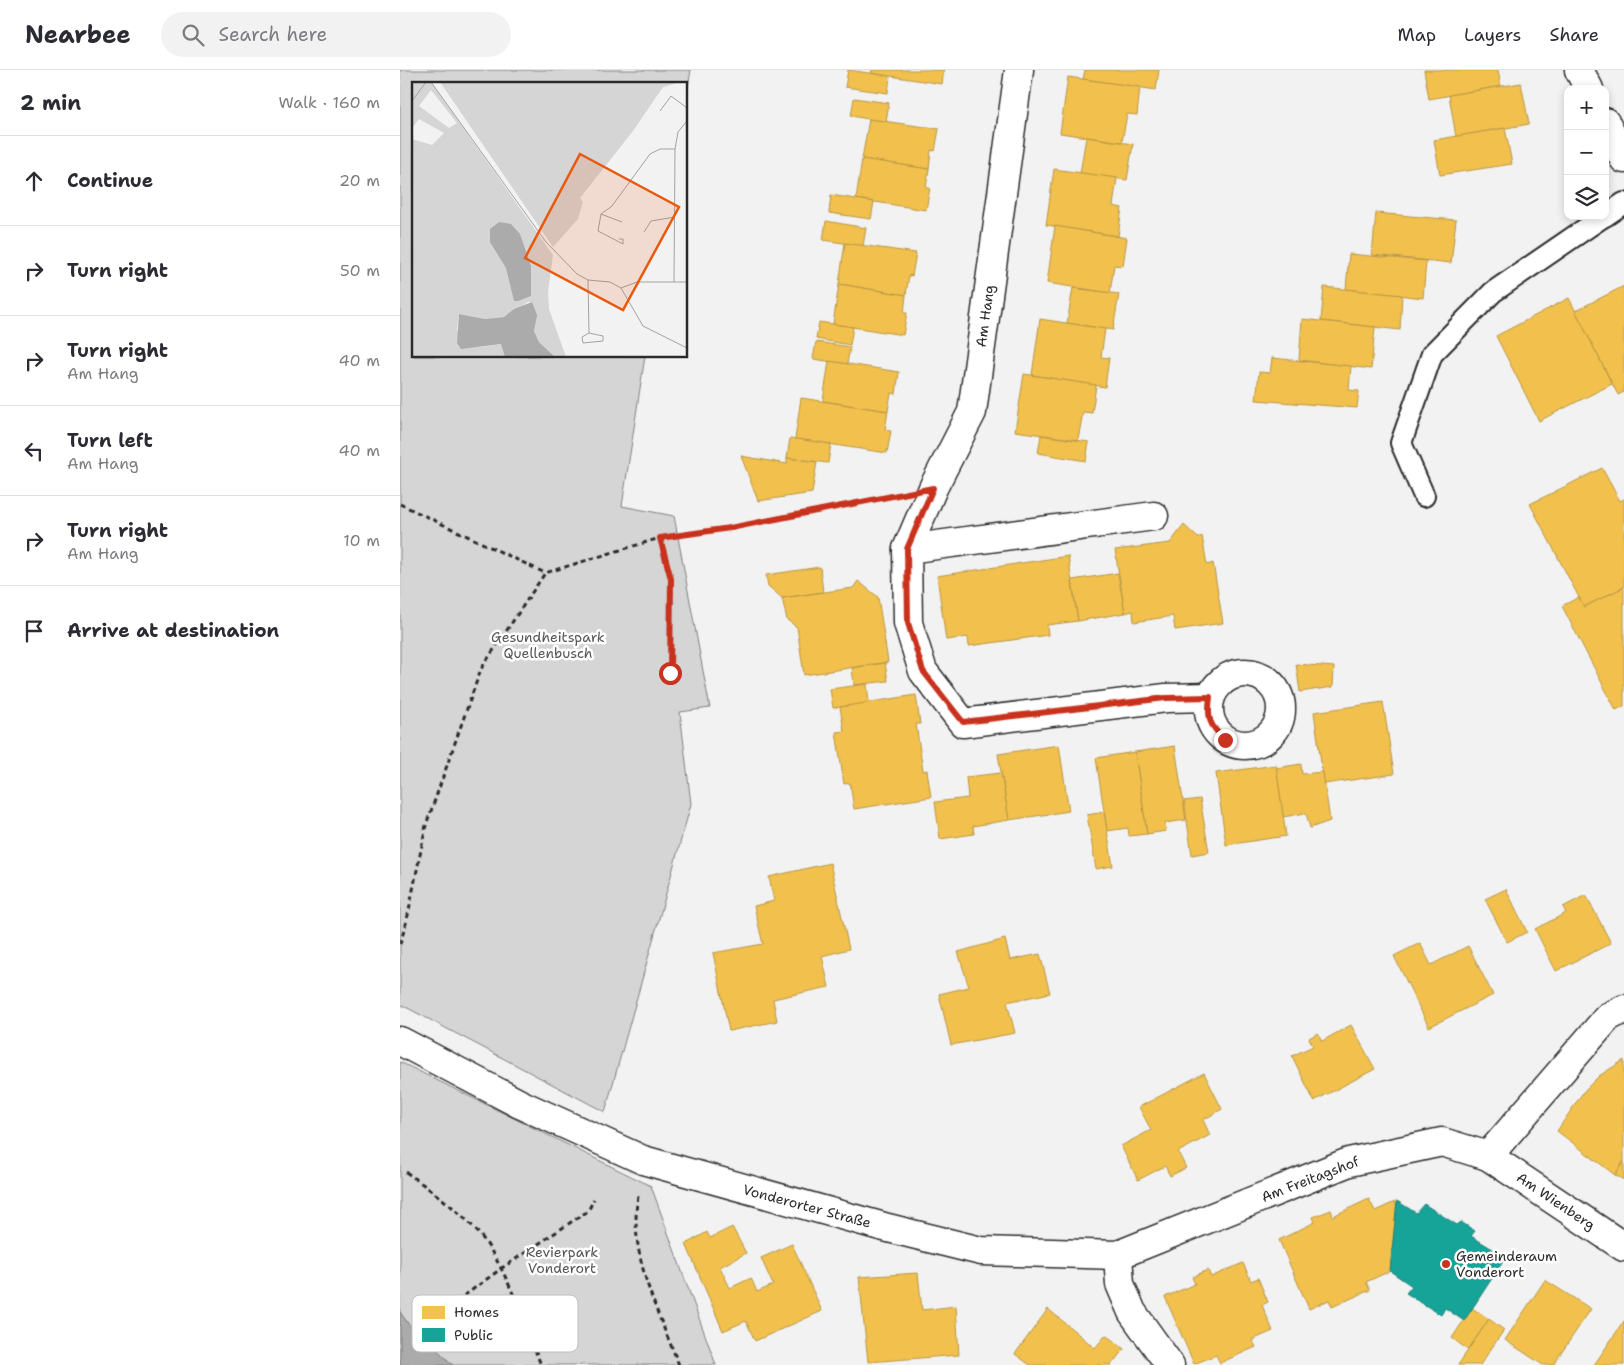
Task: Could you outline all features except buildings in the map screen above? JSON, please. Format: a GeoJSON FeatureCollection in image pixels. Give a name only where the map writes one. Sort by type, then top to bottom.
{"type":"FeatureCollection","features":[{"type":"Feature","properties":{"kind":"street","name":"Am Hang"},"geometry":{"type":"LineString","coordinates":[[1018,70],[972,412],[933,488],[907,549],[908,623],[923,671],[963,722],[1166,698],[1210,697]]}},
{"type":"Feature","properties":{"kind":"street"},"geometry":{"type":"LineString","coordinates":[[1579,70],[1587,85]]}},
{"type":"Feature","properties":{"kind":"street"},"geometry":{"type":"LineString","coordinates":[[1609,130],[1624,159]]}},
{"type":"Feature","properties":{"kind":"street"},"geometry":{"type":"LineString","coordinates":[[907,549],[1154,516]]}},
{"type":"Feature","properties":{"kind":"street"},"geometry":{"type":"LineString","coordinates":[[1488,1156],[1608,1017],[1624,1009]]}},
{"type":"Feature","properties":{"kind":"street","name":"Vonderorter Straße"},"geometry":{"type":"LineString","coordinates":[[400,1041],[520,1104],[643,1160],[884,1227],[981,1251],[1118,1255]]}},
{"type":"Feature","properties":{"kind":"street","name":"Am Freitagshof"},"geometry":{"type":"LineString","coordinates":[[1118,1255],[1349,1162],[1442,1142],[1488,1156]]}},
{"type":"Feature","properties":{"kind":"street","name":"Am Wienberg"},"geometry":{"type":"LineString","coordinates":[[1488,1156],[1624,1247]]}},
{"type":"Feature","properties":{"kind":"street"},"geometry":{"type":"LineString","coordinates":[[1118,1255],[1120,1284],[1132,1312],[1170,1365]]}},
{"type":"Feature","properties":{"kind":"lane"},"geometry":{"type":"LineString","coordinates":[[1609,213],[1624,203]]}},
{"type":"Feature","properties":{"kind":"lane"},"geometry":{"type":"LineString","coordinates":[[1424,496],[1401,443],[1432,354],[1493,292],[1599,220]]}},
{"type":"Feature","properties":{"kind":"path"},"geometry":{"type":"LineString","coordinates":[[400,944],[407,920],[426,825],[481,669],[545,574],[660,538],[730,528],[933,488]]}},
{"type":"Feature","properties":{"kind":"path"},"geometry":{"type":"LineString","coordinates":[[400,504],[545,574]]}},
{"type":"Feature","properties":{"kind":"path"},"geometry":{"type":"LineString","coordinates":[[660,538],[671,579],[670,673]]}},
{"type":"Feature","properties":{"kind":"path"},"geometry":{"type":"LineString","coordinates":[[643,1160],[636,1207],[638,1249],[651,1294],[679,1365]]}},
{"type":"Feature","properties":{"kind":"path"},"geometry":{"type":"LineString","coordinates":[[406,1172],[451,1205],[482,1238],[502,1268],[513,1295]]}},
{"type":"Feature","properties":{"kind":"path"},"geometry":{"type":"LineString","coordinates":[[465,1295],[588,1211],[594,1200]]}},
{"type":"Feature","properties":{"kind":"path"},"geometry":{"type":"LineString","coordinates":[[536,1352],[541,1365]]}},
{"type":"Feature","properties":{"kind":"green space","name":"Gesundheitspark Quellenbusch"},"geometry":{"type":"Polygon","coordinates":[[[400,70],[691,70],[688,87],[688,82],[412,82],[412,358],[645,358],[622,506],[674,516],[710,708],[680,712],[691,804],[605,1112],[400,1004],[400,70]]]}},
{"type":"Feature","properties":{"kind":"green space","name":"Revierpark Vonderort"},"geometry":{"type":"Polygon","coordinates":[[[400,1062],[651,1186],[716,1365],[400,1365],[400,1062]]]}},
{"type":"Feature","properties":{"kind":"shaded area"},"geometry":{"type":"Polygon","coordinates":[[[400,1312],[412,1329],[412,1352],[440,1352],[453,1365],[400,1365],[400,1312]]]}},
{"type":"Feature","properties":{"kind":"place","name":"Gemeinderaum Vonderort"},"geometry":{"type":"Point","coordinates":[1446,1264]}},
{"type":"Feature","properties":{"kind":"route"},"geometry":{"type":"LineString","coordinates":[[670,673],[671,579],[660,538],[730,528],[933,488],[907,549],[908,623],[923,671],[963,722],[1166,698],[1210,697],[1208,714],[1214,729],[1225,740]]}}]}
